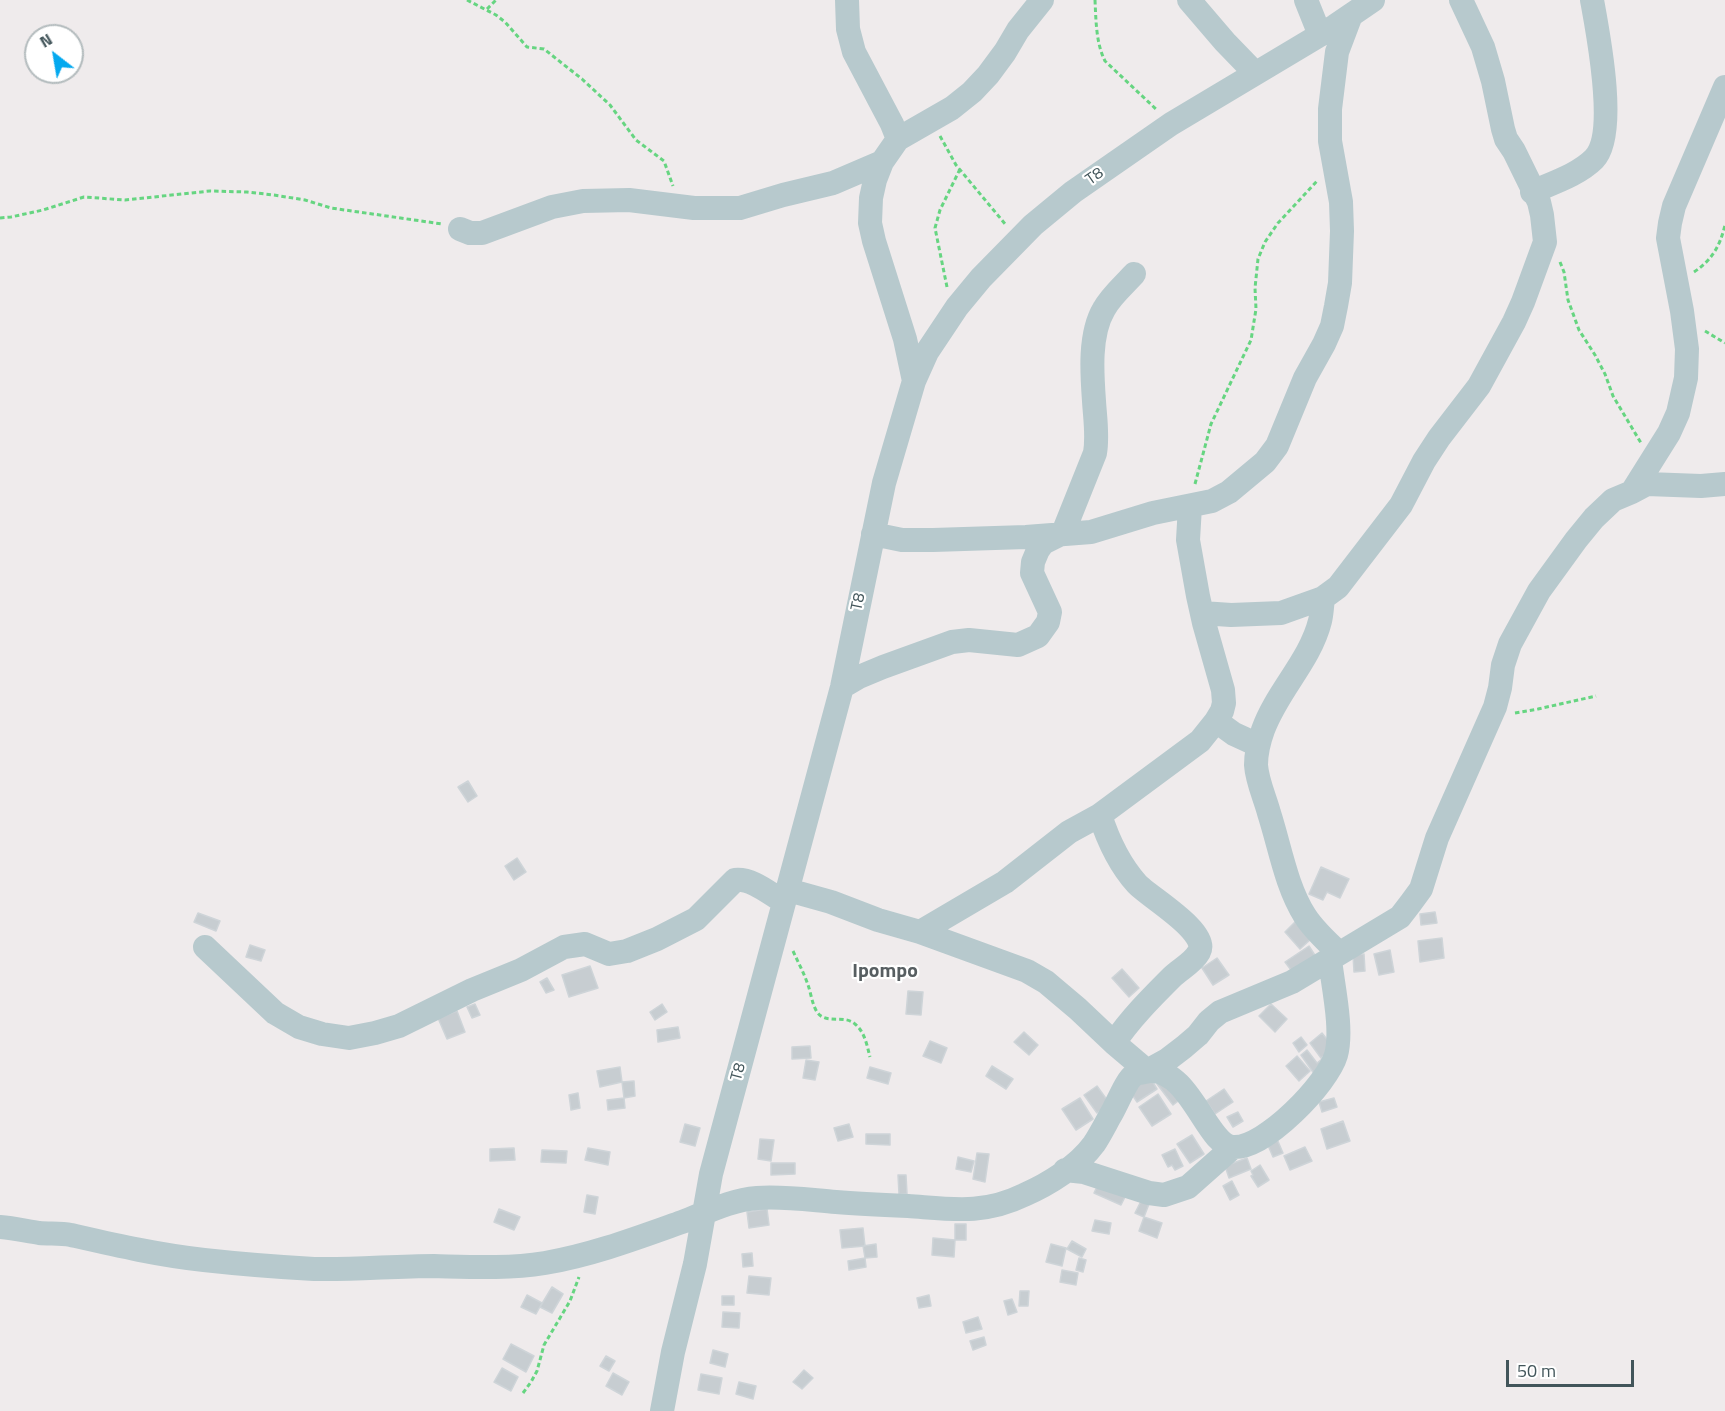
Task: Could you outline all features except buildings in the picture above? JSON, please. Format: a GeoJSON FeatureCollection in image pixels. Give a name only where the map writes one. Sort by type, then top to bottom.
{"type":"FeatureCollection","features":[{"type":"Feature","properties":{"kind":"street"},"geometry":{"type":"LineString","coordinates":[[847,0],[848,29],[854,52],[898,139]]}},
{"type":"Feature","properties":{"kind":"street"},"geometry":{"type":"LineString","coordinates":[[914,381],[905,339],[870,223],[871,198],[875,180],[882,162],[898,139],[952,108],[972,92],[1000,60],[1018,30],[1042,0]]}},
{"type":"Feature","properties":{"kind":"street"},"geometry":{"type":"LineString","coordinates":[[1189,0],[1255,73]]}},
{"type":"Feature","properties":{"kind":"street"},"geometry":{"type":"LineString","coordinates":[[1306,0],[1320,35]]}},
{"type":"Feature","properties":{"kind":"street","name":"T8"},"geometry":{"type":"LineString","coordinates":[[662,1411],[673,1352],[695,1264],[711,1174],[842,687],[884,483],[914,381],[927,352],[981,278],[1033,225],[1073,192],[1171,124],[1320,35],[1373,0]]}},
{"type":"Feature","properties":{"kind":"street"},"geometry":{"type":"LineString","coordinates":[[1202,613],[1231,615],[1281,613],[1323,598],[1338,587],[1401,505],[1439,438],[1479,386],[1523,302],[1545,242],[1539,202],[1532,192],[1503,129],[1483,47],[1461,0]]}},
{"type":"Feature","properties":{"kind":"street"},"geometry":{"type":"LineString","coordinates":[[1532,192],[1585,166],[1596,158],[1602,144],[1605,131],[1603,78],[1592,0]]}},
{"type":"Feature","properties":{"kind":"street"},"geometry":{"type":"LineString","coordinates":[[873,534],[902,540],[933,540],[1091,532],[1153,513],[1212,501],[1229,492],[1265,462],[1277,446],[1305,378],[1332,326],[1340,283],[1342,231],[1341,202],[1330,131],[1337,52],[1351,15]]}},
{"type":"Feature","properties":{"kind":"street"},"geometry":{"type":"LineString","coordinates":[[1632,492],[1669,433],[1678,413],[1686,378],[1687,349],[1668,238],[1670,223],[1674,206],[1725,87]]}},
{"type":"Feature","properties":{"kind":"street"},"geometry":{"type":"LineString","coordinates":[[460,229],[470,233],[482,233],[552,207],[583,201],[629,200],[694,208],[740,208],[833,183],[882,162]]}},
{"type":"Feature","properties":{"kind":"street"},"geometry":{"type":"LineString","coordinates":[[842,687],[882,667],[952,642],[969,640],[1018,645],[1038,636],[1048,622],[1050,612],[1032,573],[1033,562],[1043,543],[1063,533],[1095,453],[1097,442],[1092,355],[1095,334],[1102,311],[1134,274]]}},
{"type":"Feature","properties":{"kind":"street"},"geometry":{"type":"LineString","coordinates":[[1147,1071],[1184,1047],[1220,1012],[1292,982],[1400,917],[1421,889],[1437,838],[1492,714],[1510,644],[1539,591],[1576,540],[1613,500],[1647,484],[1701,486],[1725,484]]}},
{"type":"Feature","properties":{"kind":"street"},"geometry":{"type":"LineString","coordinates":[[920,932],[1005,882],[1069,832],[1100,815],[1200,741],[1216,721],[1224,704],[1223,690],[1202,613],[1188,540],[1190,506]]}},
{"type":"Feature","properties":{"kind":"street"},"geometry":{"type":"LineString","coordinates":[[1065,1170],[1084,1172],[1149,1193],[1164,1195],[1188,1187],[1232,1148],[1245,1145],[1268,1134],[1284,1122],[1300,1106],[1328,1070],[1336,1055],[1338,1033],[1335,956],[1305,916],[1291,886],[1256,768],[1258,745],[1264,727],[1316,633],[1321,619],[1323,598]]}},
{"type":"Feature","properties":{"kind":"street"},"geometry":{"type":"LineString","coordinates":[[1216,721],[1234,734],[1258,745]]}},
{"type":"Feature","properties":{"kind":"street"},"geometry":{"type":"LineString","coordinates":[[1100,815],[1113,850],[1126,871],[1150,896],[1183,921],[1195,933],[1200,943],[1200,950],[1193,959],[1148,1001],[1125,1026],[1114,1043]]}},
{"type":"Feature","properties":{"kind":"street"},"geometry":{"type":"LineString","coordinates":[[205,947],[275,1013],[299,1027],[322,1034],[349,1038],[399,1026],[521,970],[564,947],[585,944],[609,954],[627,951],[657,939],[696,919],[735,880],[740,880],[786,896],[831,902],[1027,971],[1046,982],[1147,1071]]}},
{"type":"Feature","properties":{"kind":"street"},"geometry":{"type":"LineString","coordinates":[[0,1227],[66,1234],[171,1256],[220,1261],[313,1269],[435,1266],[468,1268],[546,1263],[589,1253],[633,1240],[725,1205],[759,1198],[970,1210],[994,1207],[1044,1185],[1081,1159],[1094,1145],[1126,1083],[1135,1074],[1147,1071],[1159,1071],[1176,1082],[1222,1144],[1232,1148]]}},
{"type":"Feature","properties":{"kind":"path"},"geometry":{"type":"LineString","coordinates":[[468,0],[487,9],[505,22],[527,48],[544,49],[582,79],[613,108],[636,140],[664,161],[671,177],[677,206]]}},
{"type":"Feature","properties":{"kind":"path"},"geometry":{"type":"LineString","coordinates":[[487,9],[496,0]]}},
{"type":"Feature","properties":{"kind":"path"},"geometry":{"type":"LineString","coordinates":[[1095,0],[1098,40],[1105,61],[1171,124]]}},
{"type":"Feature","properties":{"kind":"path"},"geometry":{"type":"LineString","coordinates":[[931,120],[960,169],[1018,240]]}},
{"type":"Feature","properties":{"kind":"path"},"geometry":{"type":"LineString","coordinates":[[1190,506],[1211,424],[1251,340],[1256,309],[1255,288],[1258,259],[1265,242],[1278,223],[1324,174],[1333,155]]}},
{"type":"Feature","properties":{"kind":"path"},"geometry":{"type":"LineString","coordinates":[[954,312],[935,228],[940,210],[960,169]]}},
{"type":"Feature","properties":{"kind":"path"},"geometry":{"type":"LineString","coordinates":[[0,218],[35,212],[84,197],[125,200],[175,194],[227,192],[274,195],[305,200],[331,208],[418,219],[460,229]]}},
{"type":"Feature","properties":{"kind":"path"},"geometry":{"type":"LineString","coordinates":[[1676,281],[1689,276],[1708,261],[1722,240],[1725,225]]}},
{"type":"Feature","properties":{"kind":"path"},"geometry":{"type":"LineString","coordinates":[[1545,236],[1564,272],[1568,300],[1579,330],[1605,374],[1613,396],[1625,418],[1652,460]]}},
{"type":"Feature","properties":{"kind":"path"},"geometry":{"type":"LineString","coordinates":[[1492,714],[1530,711],[1596,696]]}},
{"type":"Feature","properties":{"kind":"path"},"geometry":{"type":"LineString","coordinates":[[778,927],[801,968],[816,1010],[824,1018],[850,1020],[856,1024],[865,1038],[870,1057]]}},
{"type":"Feature","properties":{"kind":"path"},"geometry":{"type":"LineString","coordinates":[[523,1393],[537,1371],[543,1345],[570,1301],[589,1253]]}},
{"type":"Feature","properties":{"kind":"district","name":"Ipompo"},"geometry":{"type":"Point","coordinates":[885,972]}}]}
